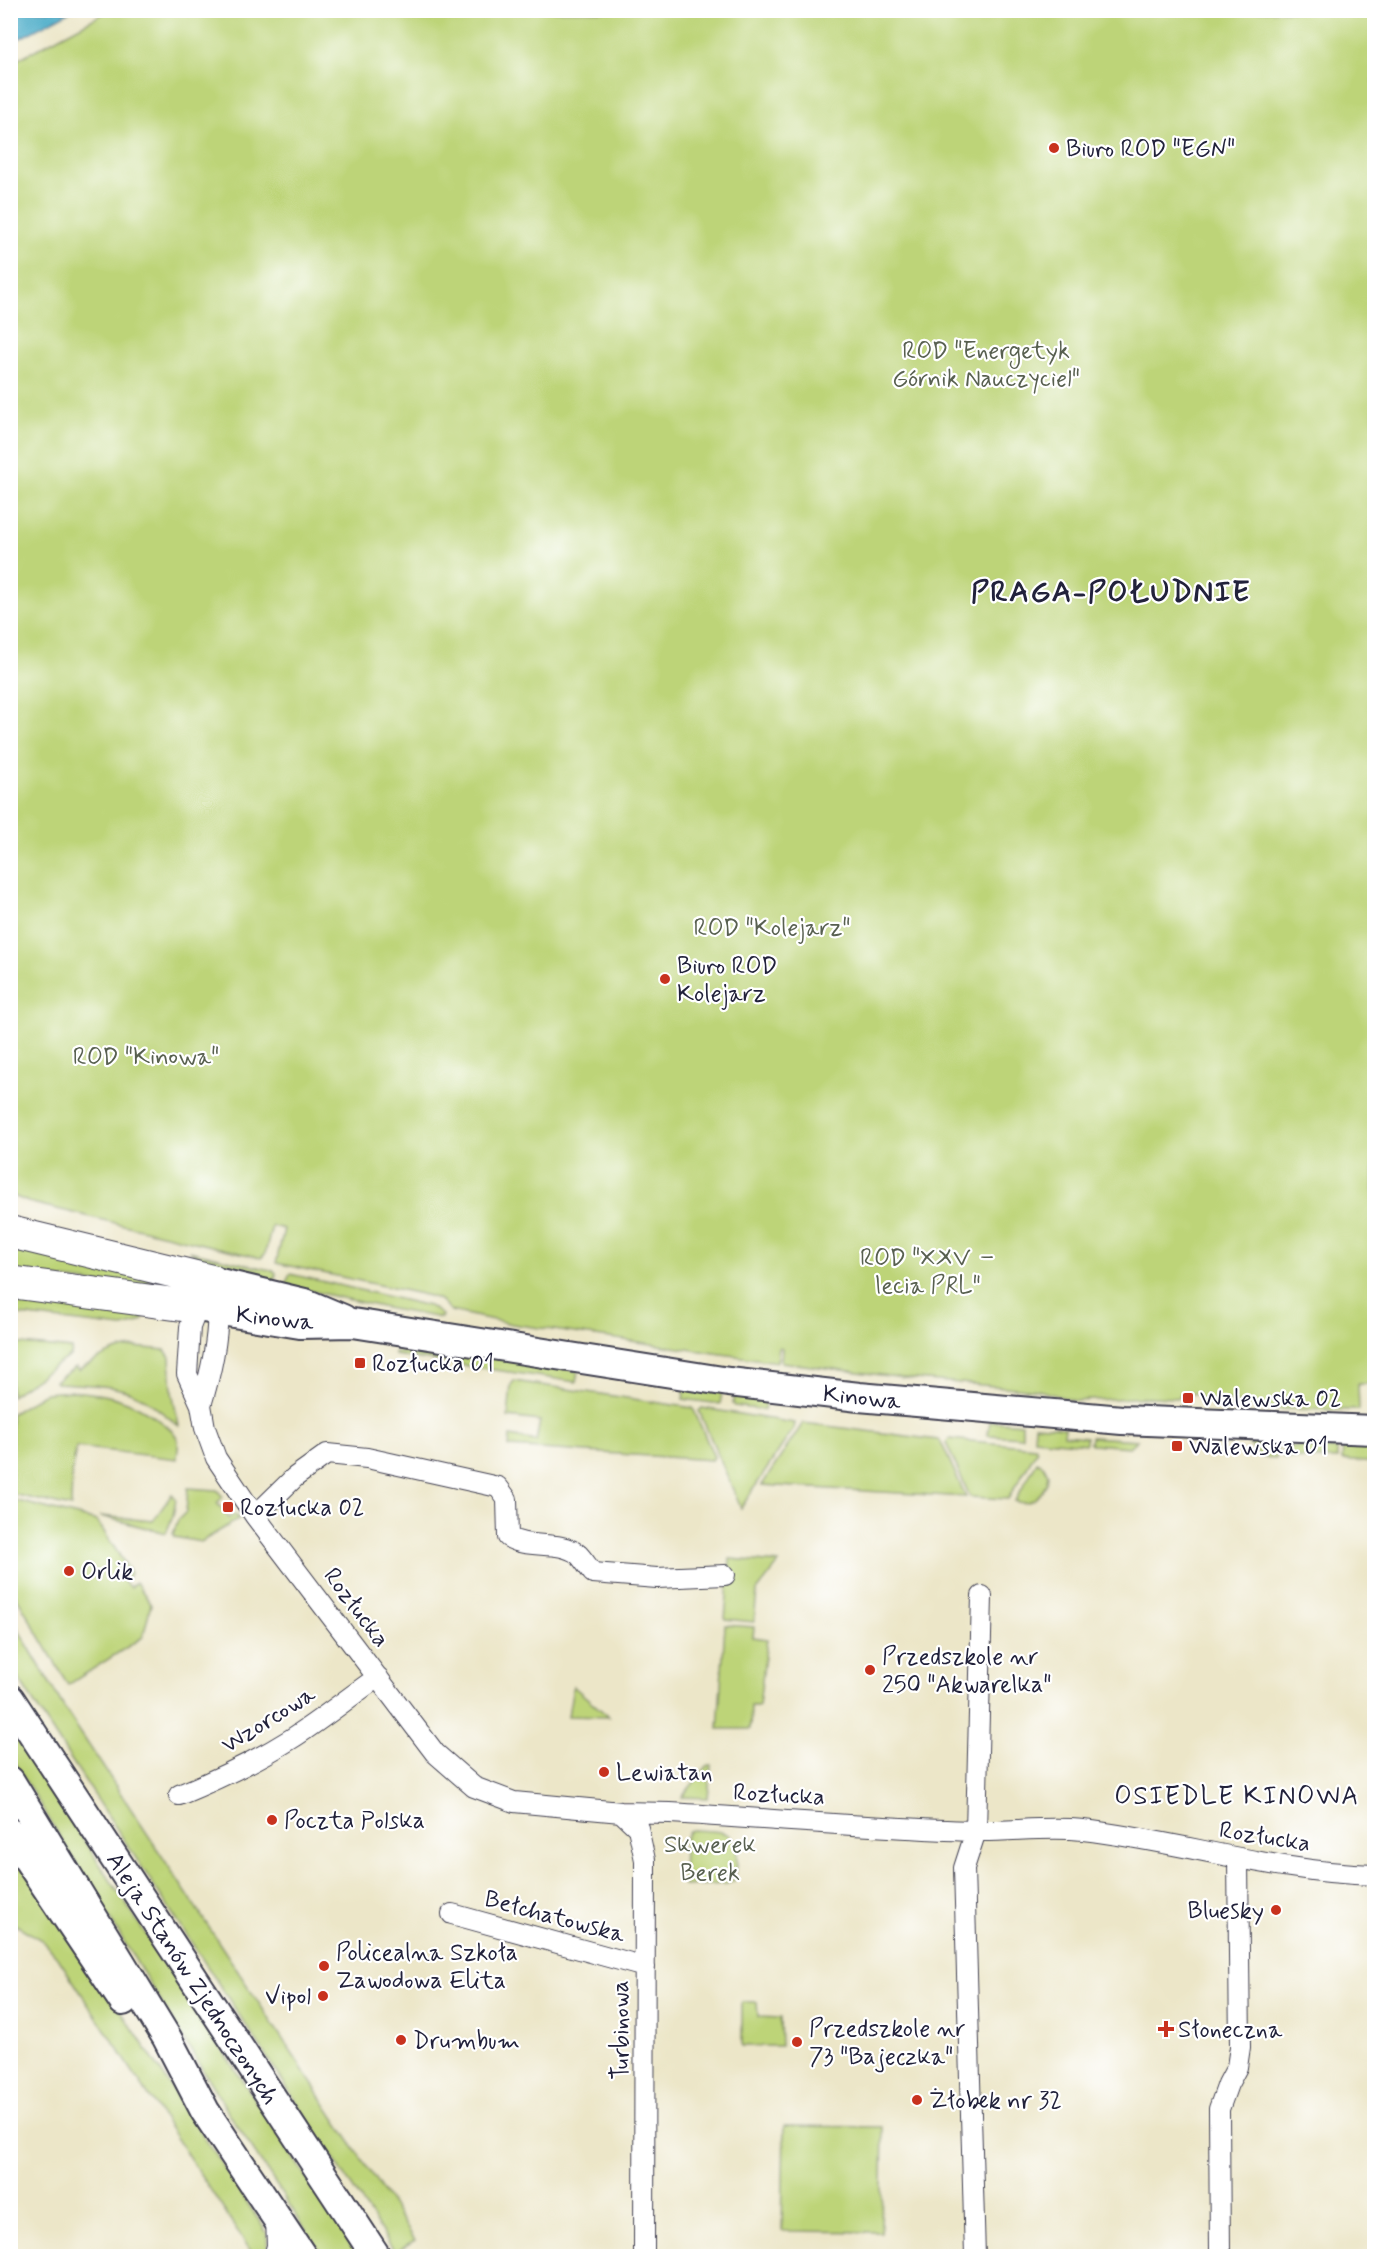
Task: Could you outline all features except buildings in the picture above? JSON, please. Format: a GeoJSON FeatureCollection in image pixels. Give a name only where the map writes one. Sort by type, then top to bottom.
{"type":"FeatureCollection","features":[{"type":"Feature","properties":{"kind":"main road"},"geometry":{"type":"LineString","coordinates":[[10,1232],[209,1300]]}},
{"type":"Feature","properties":{"kind":"main road"},"geometry":{"type":"LineString","coordinates":[[10,1282],[209,1300]]}},
{"type":"Feature","properties":{"kind":"main road","name":"Kinowa"},"geometry":{"type":"LineString","coordinates":[[209,1300],[310,1305],[353,1323],[729,1382],[859,1397],[1122,1420],[1374,1430]]}},
{"type":"Feature","properties":{"kind":"main road","name":"Aleja Stanów Zjednoczonych"},"geometry":{"type":"LineString","coordinates":[[10,1699],[376,2256]]}},
{"type":"Feature","properties":{"kind":"main road","name":"Aleja Stanów Zjednoczonych"},"geometry":{"type":"LineString","coordinates":[[10,1781],[167,2038],[205,2111],[302,2256]]}},
{"type":"Feature","properties":{"kind":"main road"},"geometry":{"type":"LineString","coordinates":[[10,1833],[153,2046],[205,2111]]}},
{"type":"Feature","properties":{"kind":"street","name":"Rozłucka"},"geometry":{"type":"LineString","coordinates":[[209,1300],[189,1335],[187,1374],[201,1406],[208,1438],[216,1458],[255,1516],[435,1753],[474,1787],[514,1802],[621,1812],[976,1831],[1079,1830],[1238,1858],[1346,1874],[1374,1875]]}},
{"type":"Feature","properties":{"kind":"street"},"geometry":{"type":"LineString","coordinates":[[255,1516],[295,1477],[327,1454],[367,1458],[498,1487],[507,1498],[508,1537],[516,1542],[557,1547],[577,1553],[593,1573],[657,1578],[725,1575]]}},
{"type":"Feature","properties":{"kind":"street"},"geometry":{"type":"LineString","coordinates":[[975,2256],[964,1868],[976,1831],[982,1596]]}},
{"type":"Feature","properties":{"kind":"street","name":"Wzorcowa"},"geometry":{"type":"LineString","coordinates":[[179,1795],[216,1780],[277,1747],[378,1677]]}},
{"type":"Feature","properties":{"kind":"street","name":"Turbinowa"},"geometry":{"type":"LineString","coordinates":[[621,1812],[638,1828],[645,1860],[644,2256]]}},
{"type":"Feature","properties":{"kind":"street"},"geometry":{"type":"LineString","coordinates":[[1220,2256],[1219,2109],[1237,2067],[1240,2047],[1238,1858]]}},
{"type":"Feature","properties":{"kind":"street","name":"Bełchatowska"},"geometry":{"type":"LineString","coordinates":[[452,1914],[645,1966]]}},
{"type":"Feature","properties":{"kind":"street"},"geometry":{"type":"LineString","coordinates":[[274,2256],[277,2246],[276,2217]]}},
{"type":"Feature","properties":{"kind":"green space","name":"ROD \"Energetyk Górnik Nauczyciel\""},"geometry":{"type":"Polygon","coordinates":[[[108,11],[1374,11],[1374,1384],[1358,1384],[1359,1410],[1271,1409],[1232,1401],[1199,1399],[1198,1394],[1181,1393],[1178,1398],[1075,1401],[1038,1390],[904,1378],[781,1362],[782,1348],[779,1347],[777,1362],[512,1324],[451,1311],[440,1300],[430,1296],[276,1263],[284,1229],[272,1226],[265,1254],[261,1258],[28,1202],[11,1195],[11,63],[108,11]]]}},
{"type":"Feature","properties":{"kind":"green space"},"geometry":{"type":"Polygon","coordinates":[[[11,1243],[150,1276],[147,1290],[11,1272],[11,1243]]]}},
{"type":"Feature","properties":{"kind":"green space"},"geometry":{"type":"Polygon","coordinates":[[[189,1251],[274,1271],[276,1273],[274,1282],[218,1269],[189,1251]]]}},
{"type":"Feature","properties":{"kind":"green space"},"geometry":{"type":"Polygon","coordinates":[[[290,1274],[429,1306],[442,1315],[441,1318],[386,1308],[285,1285],[290,1274]]]}},
{"type":"Feature","properties":{"kind":"green space"},"geometry":{"type":"Polygon","coordinates":[[[10,1295],[146,1312],[140,1322],[122,1327],[11,1314],[10,1295]]]}},
{"type":"Feature","properties":{"kind":"green space"},"geometry":{"type":"Polygon","coordinates":[[[11,1343],[72,1349],[71,1355],[11,1396],[11,1343]]]}},
{"type":"Feature","properties":{"kind":"green space"},"geometry":{"type":"Polygon","coordinates":[[[134,1347],[165,1350],[170,1357],[172,1392],[179,1426],[149,1402],[127,1391],[104,1386],[56,1383],[55,1381],[76,1367],[79,1370],[112,1352],[134,1347]]]}},
{"type":"Feature","properties":{"kind":"green space"},"geometry":{"type":"Polygon","coordinates":[[[443,1350],[578,1371],[576,1382],[395,1355],[395,1352],[443,1350]]]}},
{"type":"Feature","properties":{"kind":"green space"},"geometry":{"type":"Polygon","coordinates":[[[514,1381],[693,1408],[714,1457],[712,1460],[509,1447],[510,1436],[536,1441],[540,1421],[508,1417],[511,1385],[514,1381]]]}},
{"type":"Feature","properties":{"kind":"green space"},"geometry":{"type":"Polygon","coordinates":[[[685,1387],[722,1392],[720,1404],[683,1399],[685,1387]]]}},
{"type":"Feature","properties":{"kind":"green space"},"geometry":{"type":"Polygon","coordinates":[[[73,1391],[128,1402],[168,1426],[177,1438],[177,1459],[76,1447],[72,1472],[71,1507],[11,1494],[11,1414],[45,1393],[73,1391]]]}},
{"type":"Feature","properties":{"kind":"green space"},"geometry":{"type":"Polygon","coordinates":[[[734,1393],[766,1397],[764,1410],[735,1406],[733,1404],[734,1393]]]}},
{"type":"Feature","properties":{"kind":"green space"},"geometry":{"type":"Polygon","coordinates":[[[702,1408],[795,1423],[794,1428],[741,1508],[699,1411],[702,1408]]]}},
{"type":"Feature","properties":{"kind":"green space"},"geometry":{"type":"Polygon","coordinates":[[[990,1421],[1022,1424],[1022,1437],[988,1435],[990,1421]]]}},
{"type":"Feature","properties":{"kind":"green space"},"geometry":{"type":"Polygon","coordinates":[[[803,1423],[938,1440],[941,1442],[966,1497],[762,1485],[803,1423]]]}},
{"type":"Feature","properties":{"kind":"green space"},"geometry":{"type":"Polygon","coordinates":[[[1035,1425],[1065,1427],[1064,1435],[1086,1437],[1086,1444],[1034,1439],[1035,1425]]]}},
{"type":"Feature","properties":{"kind":"green space"},"geometry":{"type":"Polygon","coordinates":[[[1091,1437],[1137,1440],[1129,1447],[1092,1444],[1090,1443],[1091,1437]]]}},
{"type":"Feature","properties":{"kind":"green space"},"geometry":{"type":"Polygon","coordinates":[[[949,1439],[1035,1447],[1037,1450],[1008,1499],[970,1497],[946,1443],[949,1439]]]}},
{"type":"Feature","properties":{"kind":"green space"},"geometry":{"type":"Polygon","coordinates":[[[1356,1441],[1374,1442],[1374,1463],[1342,1460],[1343,1448],[1349,1448],[1356,1441]]]}},
{"type":"Feature","properties":{"kind":"green space"},"geometry":{"type":"Polygon","coordinates":[[[1249,1444],[1278,1446],[1276,1458],[1261,1457],[1249,1444]]]}},
{"type":"Feature","properties":{"kind":"green space"},"geometry":{"type":"Polygon","coordinates":[[[1283,1446],[1337,1449],[1337,1459],[1284,1458],[1283,1446]]]}},
{"type":"Feature","properties":{"kind":"green space"},"geometry":{"type":"Polygon","coordinates":[[[1037,1462],[1044,1466],[1048,1474],[1042,1492],[1027,1502],[1015,1501],[1037,1462]]]}},
{"type":"Feature","properties":{"kind":"green space"},"geometry":{"type":"Polygon","coordinates":[[[188,1488],[217,1490],[223,1497],[217,1503],[229,1518],[235,1514],[239,1519],[201,1542],[174,1537],[178,1520],[186,1512],[188,1488]]]}},
{"type":"Feature","properties":{"kind":"green space"},"geometry":{"type":"Polygon","coordinates":[[[172,1494],[176,1499],[173,1516],[166,1533],[100,1516],[153,1521],[172,1494]]]}},
{"type":"Feature","properties":{"kind":"green space"},"geometry":{"type":"Polygon","coordinates":[[[10,1499],[97,1521],[131,1573],[124,1582],[130,1587],[136,1582],[151,1604],[143,1637],[68,1685],[11,1587],[10,1499]]]}},
{"type":"Feature","properties":{"kind":"green space"},"geometry":{"type":"Polygon","coordinates":[[[730,1559],[779,1563],[757,1591],[754,1622],[725,1619],[730,1559]]]}},
{"type":"Feature","properties":{"kind":"green space"},"geometry":{"type":"Polygon","coordinates":[[[11,1617],[65,1709],[415,2240],[395,2252],[47,1723],[11,1667],[11,1617]]]}},
{"type":"Feature","properties":{"kind":"green space"},"geometry":{"type":"Polygon","coordinates":[[[725,1625],[754,1627],[753,1637],[767,1639],[759,1706],[751,1706],[750,1729],[718,1729],[725,1625]]]}},
{"type":"Feature","properties":{"kind":"green space"},"geometry":{"type":"Polygon","coordinates":[[[573,1686],[609,1717],[568,1716],[573,1686]]]}},
{"type":"Feature","properties":{"kind":"green space"},"geometry":{"type":"Polygon","coordinates":[[[10,1728],[358,2256],[323,2256],[232,2118],[11,1757],[10,1728]]]}},
{"type":"Feature","properties":{"kind":"green space"},"geometry":{"type":"Polygon","coordinates":[[[708,1765],[711,1765],[708,1798],[682,1797],[708,1765]]]}},
{"type":"Feature","properties":{"kind":"green space","name":"Skwerek Berek"},"geometry":{"type":"Polygon","coordinates":[[[689,1831],[724,1833],[734,1840],[737,1857],[734,1881],[726,1884],[683,1886],[684,1841],[689,1831]]]}},
{"type":"Feature","properties":{"kind":"green space"},"geometry":{"type":"Polygon","coordinates":[[[10,1848],[83,1953],[267,2233],[268,2256],[254,2256],[58,1958],[43,1941],[11,1922],[10,1848]]]}},
{"type":"Feature","properties":{"kind":"green space"},"geometry":{"type":"Polygon","coordinates":[[[742,2002],[757,2002],[758,2017],[780,2018],[781,2046],[742,2046],[742,2002]]]}},
{"type":"Feature","properties":{"kind":"green space"},"geometry":{"type":"Polygon","coordinates":[[[784,2126],[883,2127],[881,2232],[782,2231],[784,2126]]]}},
{"type":"Feature","properties":{"kind":"water"},"geometry":{"type":"Polygon","coordinates":[[[12,10],[71,11],[11,43],[12,10]]]}},
{"type":"Feature","properties":{"kind":"place","name":"Biuro ROD \"EGN\""},"geometry":{"type":"Point","coordinates":[1054,148]}},
{"type":"Feature","properties":{"kind":"place","name":"Biuro ROD Kolejarz"},"geometry":{"type":"Point","coordinates":[665,979]}},
{"type":"Feature","properties":{"kind":"place","name":"Rozłucka 01"},"geometry":{"type":"Point","coordinates":[360,1363]}},
{"type":"Feature","properties":{"kind":"place","name":"Walewska 02"},"geometry":{"type":"Point","coordinates":[1188,1398]}},
{"type":"Feature","properties":{"kind":"place","name":"Walewska 01"},"geometry":{"type":"Point","coordinates":[1177,1446]}},
{"type":"Feature","properties":{"kind":"place","name":"Rozłucka 02"},"geometry":{"type":"Point","coordinates":[228,1507]}},
{"type":"Feature","properties":{"kind":"place","name":"Orlik"},"geometry":{"type":"Point","coordinates":[69,1571]}},
{"type":"Feature","properties":{"kind":"place","name":"Przedszkole nr 250 \"Akwarelka\""},"geometry":{"type":"Point","coordinates":[870,1670]}},
{"type":"Feature","properties":{"kind":"place","name":"Lewiatan"},"geometry":{"type":"Point","coordinates":[604,1772]}},
{"type":"Feature","properties":{"kind":"place","name":"Poczta Polska"},"geometry":{"type":"Point","coordinates":[272,1820]}},
{"type":"Feature","properties":{"kind":"place","name":"Bluesky"},"geometry":{"type":"Point","coordinates":[1276,1910]}},
{"type":"Feature","properties":{"kind":"place","name":"Policealna Szkoła Zawodowa Elita"},"geometry":{"type":"Point","coordinates":[324,1966]}},
{"type":"Feature","properties":{"kind":"place","name":"Vipol"},"geometry":{"type":"Point","coordinates":[323,1996]}},
{"type":"Feature","properties":{"kind":"place","name":"Słoneczna"},"geometry":{"type":"Point","coordinates":[1166,2029]}},
{"type":"Feature","properties":{"kind":"place","name":"Drumbum"},"geometry":{"type":"Point","coordinates":[401,2040]}},
{"type":"Feature","properties":{"kind":"place","name":"Przedszkole nr 73 \"Bajeczka\""},"geometry":{"type":"Point","coordinates":[797,2042]}},
{"type":"Feature","properties":{"kind":"place","name":"Żłobek nr 32"},"geometry":{"type":"Point","coordinates":[917,2100]}},
{"type":"Feature","properties":{"kind":"district","name":"PRAGA-POŁUDNIE"},"geometry":{"type":"Point","coordinates":[1111,591]}},
{"type":"Feature","properties":{"kind":"district","name":"OSIEDLE KINOWA"},"geometry":{"type":"Point","coordinates":[1237,1795]}},
{"type":"Feature","properties":{"kind":"park label","name":"ROD \"Kolejarz\""},"geometry":{"type":"Point","coordinates":[772,927]}},
{"type":"Feature","properties":{"kind":"park label","name":"ROD \"Kinowa\""},"geometry":{"type":"Point","coordinates":[146,1056]}},
{"type":"Feature","properties":{"kind":"park label","name":"ROD \"XXV – lecia PRL\""},"geometry":{"type":"Point","coordinates":[928,1271]}}]}
